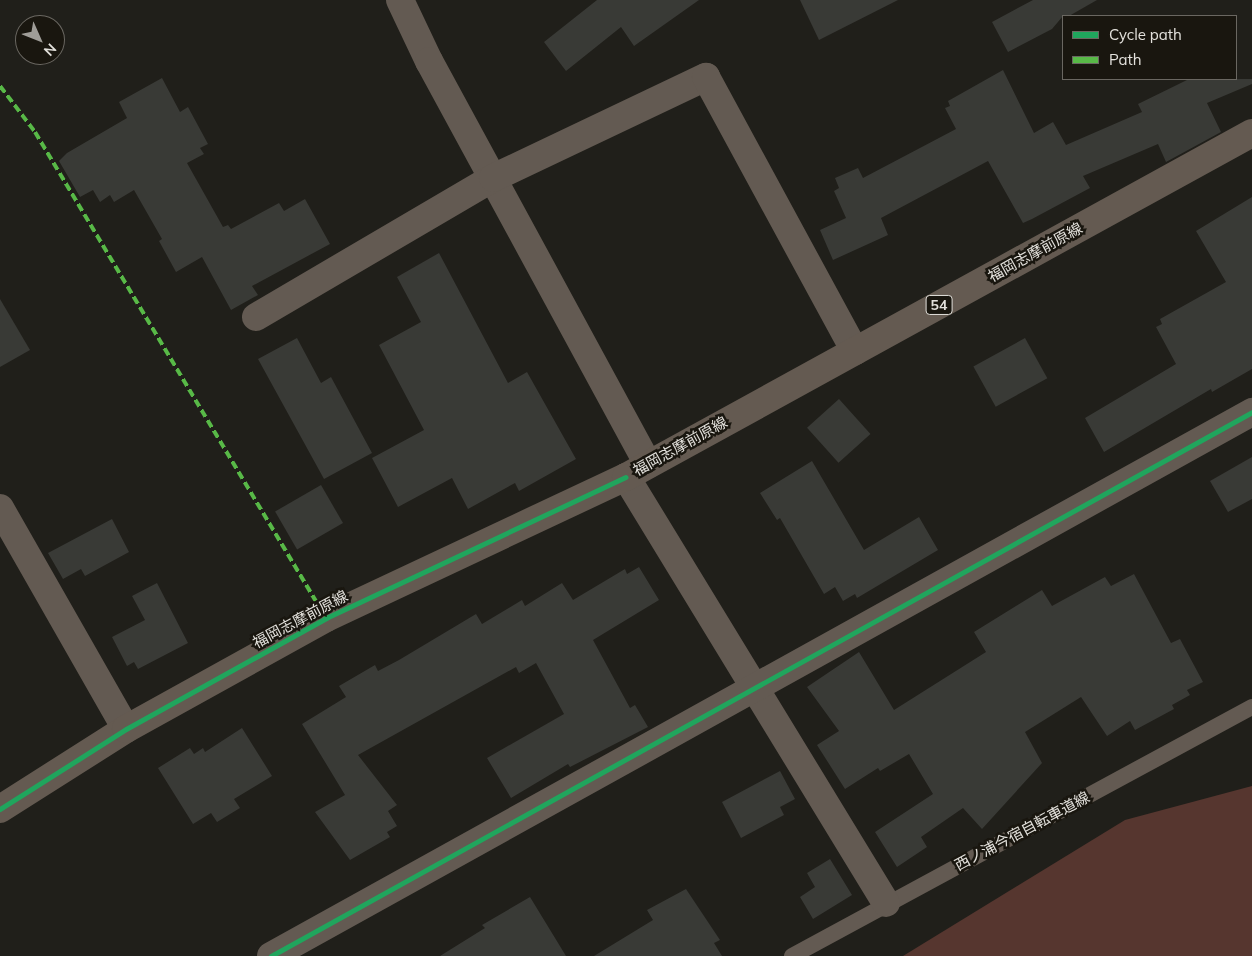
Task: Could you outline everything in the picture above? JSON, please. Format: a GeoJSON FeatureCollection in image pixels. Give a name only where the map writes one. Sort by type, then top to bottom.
{"type":"FeatureCollection","features":[{"type":"Feature","properties":{"kind":"main road","name":"福岡志摩前原線"},"geometry":{"type":"LineString","coordinates":[[0,809],[126,729],[326,618],[637,470],[1252,133]]}},
{"type":"Feature","properties":{"kind":"street"},"geometry":{"type":"LineString","coordinates":[[400,0],[493,178],[637,470],[754,690],[886,903]]}},
{"type":"Feature","properties":{"kind":"street"},"geometry":{"type":"LineString","coordinates":[[256,317],[493,178],[706,77],[855,351]]}},
{"type":"Feature","properties":{"kind":"street"},"geometry":{"type":"LineString","coordinates":[[271,956],[754,690],[1252,412]]}},
{"type":"Feature","properties":{"kind":"street"},"geometry":{"type":"LineString","coordinates":[[0,508],[126,729]]}},
{"type":"Feature","properties":{"kind":"lane","name":"西ノ浦今宿自転車道線"},"geometry":{"type":"LineString","coordinates":[[792,956],[886,903],[1252,707]]}},
{"type":"Feature","properties":{"kind":"shaded area"},"geometry":{"type":"Polygon","coordinates":[[[1252,786],[1252,956],[903,956],[1125,820],[1252,786]]]}},
{"type":"Feature","properties":{"kind":"building"},"geometry":{"type":"Polygon","coordinates":[[[597,0],[699,0],[634,46],[621,27],[566,71],[544,42],[597,0]]]}},
{"type":"Feature","properties":{"kind":"building"},"geometry":{"type":"Polygon","coordinates":[[[800,0],[898,0],[819,40],[800,0]]]}},
{"type":"Feature","properties":{"kind":"building"},"geometry":{"type":"Polygon","coordinates":[[[1033,0],[1097,0],[1071,15],[1062,15],[1052,29],[1008,52],[992,22],[1033,0]]]}},
{"type":"Feature","properties":{"kind":"building"},"geometry":{"type":"Polygon","coordinates":[[[1003,70],[1034,133],[1053,122],[1066,145],[1142,112],[1138,104],[1187,80],[1252,79],[1252,84],[1207,103],[1221,132],[1166,162],[1158,144],[1083,176],[1090,188],[1023,223],[988,161],[881,218],[888,235],[833,260],[820,230],[846,218],[834,191],[839,188],[835,178],[858,168],[863,178],[956,129],[945,108],[950,106],[948,101],[1003,70]]]}},
{"type":"Feature","properties":{"kind":"building"},"geometry":{"type":"Polygon","coordinates":[[[162,78],[180,112],[188,107],[208,144],[200,148],[204,154],[187,163],[223,227],[228,225],[231,229],[279,203],[284,211],[305,199],[330,244],[252,286],[258,295],[231,310],[202,257],[176,272],[159,241],[162,239],[134,190],[114,202],[110,195],[100,202],[93,190],[80,197],[59,161],[67,153],[127,118],[119,102],[162,78]]]}},
{"type":"Feature","properties":{"kind":"building"},"geometry":{"type":"Polygon","coordinates":[[[1252,197],[1252,369],[1212,392],[1211,389],[1104,452],[1085,418],[1176,364],[1156,327],[1162,324],[1160,319],[1226,282],[1196,231],[1252,197]]]}},
{"type":"Feature","properties":{"kind":"building"},"geometry":{"type":"Polygon","coordinates":[[[439,253],[508,383],[527,372],[576,459],[519,491],[515,483],[468,509],[452,478],[398,507],[372,458],[424,430],[379,345],[421,322],[397,277],[439,253]]]}},
{"type":"Feature","properties":{"kind":"building"},"geometry":{"type":"Polygon","coordinates":[[[0,299],[30,350],[0,367],[0,299]]]}},
{"type":"Feature","properties":{"kind":"building"},"geometry":{"type":"Polygon","coordinates":[[[297,338],[321,383],[331,377],[372,453],[324,479],[258,359],[297,338]]]}},
{"type":"Feature","properties":{"kind":"building"},"geometry":{"type":"Polygon","coordinates":[[[1025,338],[1047,378],[996,407],[973,367],[1025,338]]]}},
{"type":"Feature","properties":{"kind":"building"},"geometry":{"type":"Polygon","coordinates":[[[839,399],[870,434],[838,463],[807,428],[839,399]]]}},
{"type":"Feature","properties":{"kind":"building"},"geometry":{"type":"Polygon","coordinates":[[[1252,457],[1252,499],[1228,512],[1210,481],[1252,457]]]}},
{"type":"Feature","properties":{"kind":"building"},"geometry":{"type":"Polygon","coordinates":[[[812,461],[864,550],[919,517],[938,550],[857,598],[855,594],[843,601],[835,587],[824,594],[780,518],[777,520],[760,493],[812,461]]]}},
{"type":"Feature","properties":{"kind":"building"},"geometry":{"type":"Polygon","coordinates":[[[321,485],[343,523],[297,550],[275,512],[321,485]]]}},
{"type":"Feature","properties":{"kind":"building"},"geometry":{"type":"Polygon","coordinates":[[[112,519],[129,552],[85,576],[81,569],[63,579],[48,553],[112,519]]]}},
{"type":"Feature","properties":{"kind":"building"},"geometry":{"type":"Polygon","coordinates":[[[639,567],[659,600],[593,640],[630,708],[635,705],[648,727],[570,767],[568,764],[511,798],[487,758],[564,714],[536,663],[519,673],[516,667],[358,755],[397,805],[388,811],[397,826],[387,832],[390,837],[350,860],[315,812],[345,795],[302,724],[346,697],[339,686],[375,665],[378,671],[399,660],[476,614],[482,624],[522,600],[525,606],[562,583],[573,600],[625,569],[627,574],[639,567]]]}},
{"type":"Feature","properties":{"kind":"building"},"geometry":{"type":"Polygon","coordinates":[[[1134,574],[1171,643],[1180,639],[1203,682],[1187,690],[1190,695],[1172,705],[1174,709],[1135,730],[1130,721],[1107,736],[1081,697],[1025,732],[1042,763],[982,829],[963,808],[921,837],[927,847],[897,867],[875,832],[933,794],[909,754],[880,771],[878,768],[845,789],[817,745],[839,731],[807,687],[859,652],[894,710],[986,652],[974,632],[1042,590],[1052,606],[1105,577],[1111,586],[1134,574]]]}},
{"type":"Feature","properties":{"kind":"building"},"geometry":{"type":"Polygon","coordinates":[[[157,583],[188,643],[138,669],[134,662],[127,666],[112,637],[145,620],[132,596],[157,583]]]}},
{"type":"Feature","properties":{"kind":"building"},"geometry":{"type":"Polygon","coordinates":[[[242,728],[272,776],[234,799],[240,808],[217,822],[211,813],[193,824],[158,768],[190,748],[194,754],[203,748],[205,752],[242,728]]]}},
{"type":"Feature","properties":{"kind":"building"},"geometry":{"type":"Polygon","coordinates":[[[780,771],[795,799],[780,807],[784,815],[741,838],[722,802],[780,771]]]}},
{"type":"Feature","properties":{"kind":"building"},"geometry":{"type":"Polygon","coordinates":[[[830,859],[852,895],[813,919],[800,897],[815,887],[807,873],[830,859]]]}},
{"type":"Feature","properties":{"kind":"building"},"geometry":{"type":"Polygon","coordinates":[[[686,889],[720,940],[714,943],[722,956],[594,956],[653,920],[647,910],[686,889]]]}},
{"type":"Feature","properties":{"kind":"building"},"geometry":{"type":"Polygon","coordinates":[[[530,897],[566,956],[440,956],[485,928],[482,925],[530,897]]]}},
{"type":"Feature","properties":{"kind":"marked path"},"geometry":{"type":"LineString","coordinates":[[0,86],[35,132],[326,618]]}},
{"type":"Feature","properties":{"kind":"cycle path"},"geometry":{"type":"LineString","coordinates":[[271,956],[1252,412]]}},
{"type":"Feature","properties":{"kind":"cycle path"},"geometry":{"type":"LineString","coordinates":[[0,809],[126,729],[326,618],[626,477]]}}]}
